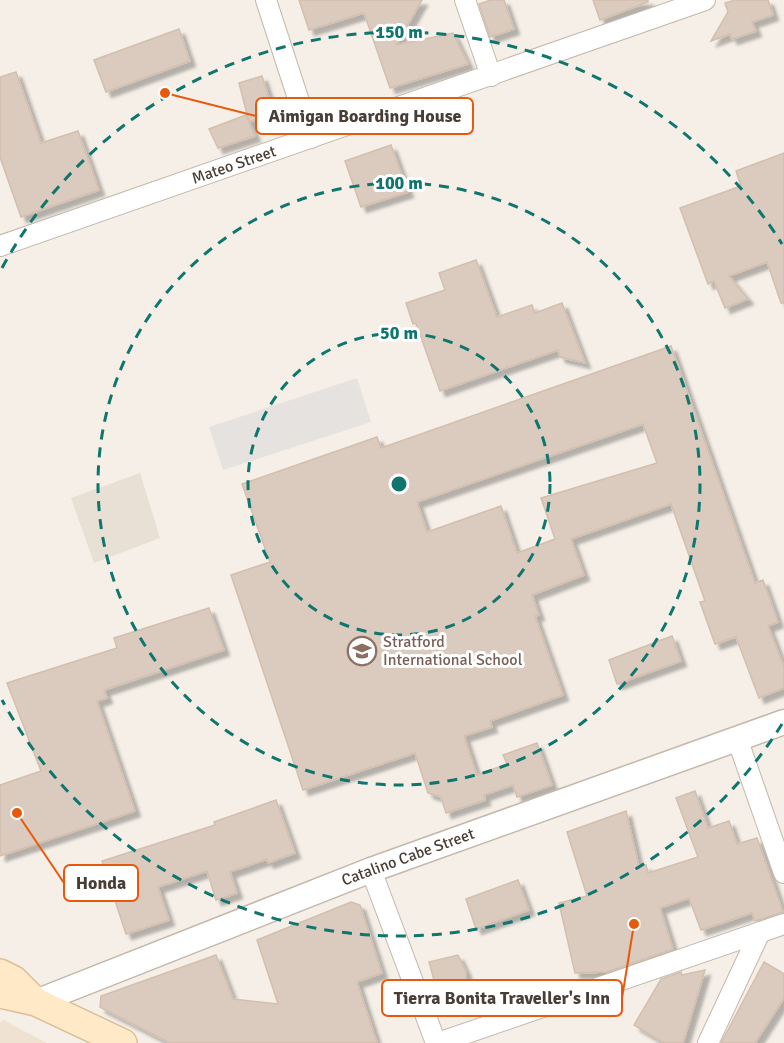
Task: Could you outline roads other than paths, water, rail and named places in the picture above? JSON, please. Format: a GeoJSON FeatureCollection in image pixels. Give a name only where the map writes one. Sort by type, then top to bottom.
{"type":"FeatureCollection","features":[{"type":"Feature","properties":{"kind":"main road"},"geometry":{"type":"LineString","coordinates":[[0,973],[14,980],[36,1002]]}},
{"type":"Feature","properties":{"kind":"main road"},"geometry":{"type":"LineString","coordinates":[[0,994],[36,1002],[123,1043]]}},
{"type":"Feature","properties":{"kind":"street"},"geometry":{"type":"LineString","coordinates":[[266,0],[311,138]]}},
{"type":"Feature","properties":{"kind":"street"},"geometry":{"type":"LineString","coordinates":[[465,0],[491,76]]}},
{"type":"Feature","properties":{"kind":"street","name":"Mateo Street"},"geometry":{"type":"LineString","coordinates":[[0,246],[491,76],[683,4],[705,0]]}},
{"type":"Feature","properties":{"kind":"street","name":"Catalino Cabe Street"},"geometry":{"type":"LineString","coordinates":[[36,1002],[371,870],[784,722]]}},
{"type":"Feature","properties":{"kind":"street"},"geometry":{"type":"LineString","coordinates":[[737,738],[784,873]]}},
{"type":"Feature","properties":{"kind":"street"},"geometry":{"type":"LineString","coordinates":[[371,870],[437,1043],[784,924]]}},
{"type":"Feature","properties":{"kind":"street"},"geometry":{"type":"LineString","coordinates":[[708,1043],[760,932]]}},
{"type":"Feature","properties":{"kind":"place","name":"Aimigan Boarding House"},"geometry":{"type":"Point","coordinates":[165,93]}},
{"type":"Feature","properties":{"kind":"place","name":"Stratford International School"},"geometry":{"type":"Point","coordinates":[362,651]}},
{"type":"Feature","properties":{"kind":"place","name":"Honda"},"geometry":{"type":"Point","coordinates":[17,813]}},
{"type":"Feature","properties":{"kind":"place","name":"Tierra Bonita Traveller's Inn"},"geometry":{"type":"Point","coordinates":[634,924]}}]}
